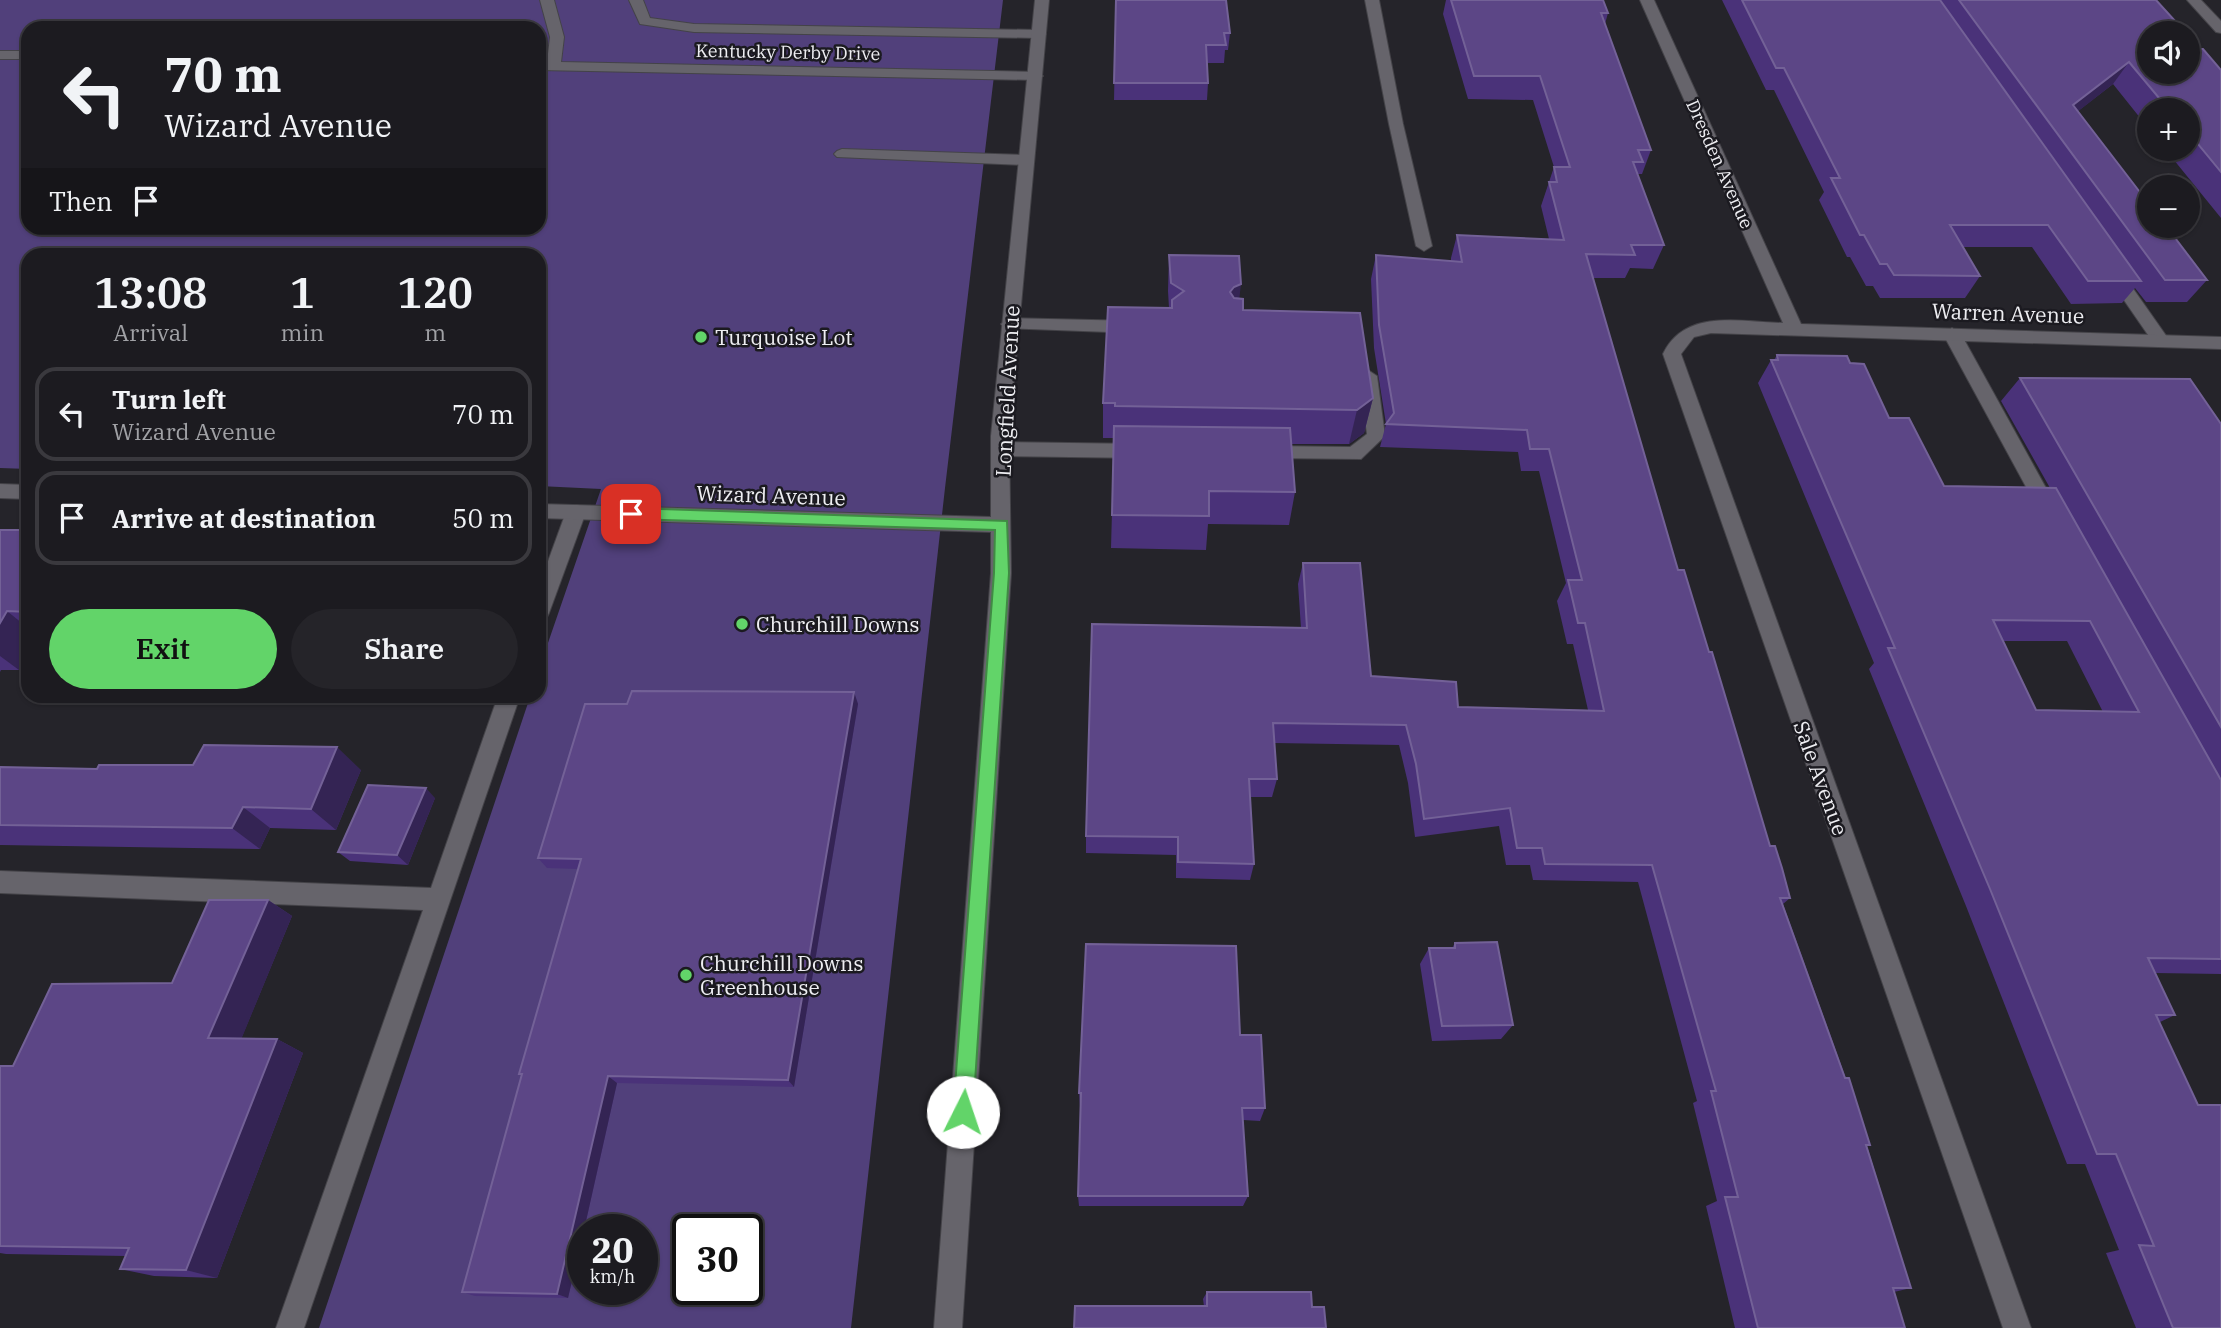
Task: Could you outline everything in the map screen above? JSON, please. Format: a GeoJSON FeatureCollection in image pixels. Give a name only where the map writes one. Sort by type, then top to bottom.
{"type":"FeatureCollection","features":[{"type":"Feature","properties":{"kind":"street"},"geometry":{"type":"LineString","coordinates":[[546,67],[557,37],[547,0]]}},
{"type":"Feature","properties":{"kind":"street"},"geometry":{"type":"LineString","coordinates":[[636,0],[646,21],[694,29],[1039,34]]}},
{"type":"Feature","properties":{"kind":"street","name":"Longfield Avenue"},"geometry":{"type":"LineString","coordinates":[[948,1328],[1002,573],[1001,449],[1010,324],[1042,0]]}},
{"type":"Feature","properties":{"kind":"street"},"geometry":{"type":"LineString","coordinates":[[1372,0],[1424,246]]}},
{"type":"Feature","properties":{"kind":"street","name":"Dresden Avenue"},"geometry":{"type":"LineString","coordinates":[[1647,0],[1794,328]]}},
{"type":"Feature","properties":{"kind":"street"},"geometry":{"type":"LineString","coordinates":[[2194,0],[2221,29]]}},
{"type":"Feature","properties":{"kind":"street"},"geometry":{"type":"LineString","coordinates":[[0,55],[21,55]]}},
{"type":"Feature","properties":{"kind":"street","name":"Kentucky Derby Drive"},"geometry":{"type":"LineString","coordinates":[[546,67],[1036,76]]}},
{"type":"Feature","properties":{"kind":"street"},"geometry":{"type":"LineString","coordinates":[[842,154],[1026,160]]}},
{"type":"Feature","properties":{"kind":"street"},"geometry":{"type":"LineString","coordinates":[[2105,261],[2161,341]]}},
{"type":"Feature","properties":{"kind":"street"},"geometry":{"type":"LineString","coordinates":[[1010,324],[1156,327]]}},
{"type":"Feature","properties":{"kind":"street","name":"Sale Avenue"},"geometry":{"type":"LineString","coordinates":[[1794,328],[1697,328],[1677,341],[1672,354],[2017,1328]]}},
{"type":"Feature","properties":{"kind":"street","name":"Warren Avenue"},"geometry":{"type":"LineString","coordinates":[[1794,328],[2220,344]]}},
{"type":"Feature","properties":{"kind":"street"},"geometry":{"type":"LineString","coordinates":[[1952,334],[2060,530]]}},
{"type":"Feature","properties":{"kind":"street"},"geometry":{"type":"LineString","coordinates":[[1245,452],[1354,454],[1376,436],[1366,357]]}},
{"type":"Feature","properties":{"kind":"street"},"geometry":{"type":"LineString","coordinates":[[1001,449],[1164,451]]}},
{"type":"Feature","properties":{"kind":"street"},"geometry":{"type":"LineString","coordinates":[[0,491],[21,492]]}},
{"type":"Feature","properties":{"kind":"street","name":"Wizard Avenue"},"geometry":{"type":"LineString","coordinates":[[546,511],[1002,525]]}},
{"type":"Feature","properties":{"kind":"street"},"geometry":{"type":"LineString","coordinates":[[546,594],[576,512]]}},
{"type":"Feature","properties":{"kind":"street"},"geometry":{"type":"LineString","coordinates":[[290,1328],[507,703]]}},
{"type":"Feature","properties":{"kind":"street"},"geometry":{"type":"LineString","coordinates":[[0,882],[437,899]]}},
{"type":"Feature","properties":{"kind":"shaded area","name":"Churchill Downs"},"geometry":{"type":"Polygon","coordinates":[[[0,0],[1003,0],[945,488],[851,1328],[319,1328],[528,703],[546,703],[546,649],[601,489],[546,486],[546,248],[21,248],[21,469],[0,468],[0,0]]]}},
{"type":"Feature","properties":{"kind":"building"},"geometry":{"type":"Polygon","coordinates":[[[1116,0],[1226,0],[1230,33],[1224,33],[1226,45],[1206,45],[1208,83],[1114,83],[1116,0]]]}},
{"type":"Feature","properties":{"kind":"building"},"geometry":{"type":"Polygon","coordinates":[[[1451,0],[1603,0],[1608,13],[1601,13],[1651,150],[1638,150],[1643,162],[1633,162],[1664,245],[1631,245],[1635,255],[1586,254],[1678,570],[1684,570],[1709,652],[1712,652],[1770,846],[1775,846],[1782,868],[1790,898],[1780,898],[1845,1078],[1849,1078],[1870,1145],[1866,1145],[1911,1288],[1893,1288],[1905,1328],[1758,1328],[1725,1197],[1738,1197],[1711,1091],[1716,1091],[1652,865],[1545,864],[1542,848],[1517,848],[1510,808],[1424,819],[1416,764],[1406,725],[1273,723],[1277,779],[1249,779],[1254,864],[1178,862],[1178,837],[1086,836],[1092,624],[1307,628],[1303,563],[1360,563],[1371,676],[1456,682],[1458,707],[1604,711],[1585,623],[1578,623],[1568,580],[1582,580],[1549,449],[1530,449],[1527,430],[1386,424],[1394,413],[1379,325],[1376,255],[1462,262],[1457,235],[1564,240],[1549,182],[1557,182],[1554,167],[1570,167],[1540,76],[1474,76],[1451,0]]]}},
{"type":"Feature","properties":{"kind":"building"},"geometry":{"type":"Polygon","coordinates":[[[1742,0],[1940,0],[2141,281],[2088,281],[2048,225],[1950,225],[1980,276],[1894,275],[1887,264],[1880,264],[1864,235],[1860,235],[1831,178],[1840,178],[1784,68],[1776,68],[1742,0]]]}},
{"type":"Feature","properties":{"kind":"building"},"geometry":{"type":"Polygon","coordinates":[[[1959,0],[2156,0],[2175,21],[2137,21],[2137,72],[2129,62],[2073,105],[2137,188],[2137,238],[2175,238],[2207,280],[2165,280],[1959,0]]]}},
{"type":"Feature","properties":{"kind":"building"},"geometry":{"type":"Polygon","coordinates":[[[2200,49],[2203,49],[2221,70],[2221,172],[2200,147],[2200,98],[2159,98],[2147,84],[2200,84],[2200,49]]]}},
{"type":"Feature","properties":{"kind":"building"},"geometry":{"type":"Polygon","coordinates":[[[1169,255],[1239,256],[1241,284],[1230,292],[1234,298],[1243,299],[1243,310],[1360,313],[1373,398],[1357,410],[1115,406],[1115,403],[1103,403],[1108,307],[1172,308],[1172,300],[1184,291],[1171,283],[1169,255]]]}},
{"type":"Feature","properties":{"kind":"building"},"geometry":{"type":"Polygon","coordinates":[[[1777,355],[1847,356],[1850,363],[1864,364],[1889,418],[1909,418],[1944,486],[2056,488],[2221,780],[2221,959],[2148,958],[2175,1015],[2156,1015],[2198,1105],[2221,1105],[2221,1328],[2173,1328],[2139,1245],[2154,1246],[2116,1154],[2097,1154],[1990,889],[1888,648],[1895,648],[1771,360],[1778,360],[1777,355]],[[1993,620],[2036,710],[2139,712],[2090,621],[1993,620]]]}},
{"type":"Feature","properties":{"kind":"building"},"geometry":{"type":"Polygon","coordinates":[[[2020,378],[2190,379],[2221,424],[2221,727],[2020,378]]]}},
{"type":"Feature","properties":{"kind":"building"},"geometry":{"type":"Polygon","coordinates":[[[1114,426],[1290,428],[1295,492],[1209,491],[1209,516],[1112,515],[1114,426]]]}},
{"type":"Feature","properties":{"kind":"building"},"geometry":{"type":"Polygon","coordinates":[[[0,530],[21,530],[21,612],[7,611],[0,623],[0,530]]]}},
{"type":"Feature","properties":{"kind":"building","name":"Churchill Downs Greenhouse"},"geometry":{"type":"Polygon","coordinates":[[[632,691],[854,692],[788,1080],[608,1076],[576,1214],[567,1214],[567,1251],[557,1294],[462,1292],[522,1074],[519,1074],[581,859],[538,858],[585,704],[627,704],[632,691]]]}},
{"type":"Feature","properties":{"kind":"building"},"geometry":{"type":"Polygon","coordinates":[[[204,745],[337,747],[311,809],[243,807],[232,828],[0,825],[0,767],[97,769],[99,765],[193,765],[204,745]]]}},
{"type":"Feature","properties":{"kind":"building"},"geometry":{"type":"Polygon","coordinates":[[[368,785],[426,788],[397,855],[338,852],[368,785]]]}},
{"type":"Feature","properties":{"kind":"building"},"geometry":{"type":"Polygon","coordinates":[[[209,900],[268,900],[208,1038],[277,1039],[186,1270],[120,1269],[129,1248],[0,1246],[0,1066],[13,1066],[52,984],[172,983],[209,900]]]}},
{"type":"Feature","properties":{"kind":"building"},"geometry":{"type":"Polygon","coordinates":[[[1497,942],[1513,1025],[1442,1026],[1429,948],[1455,948],[1455,943],[1497,942]]]}},
{"type":"Feature","properties":{"kind":"building"},"geometry":{"type":"Polygon","coordinates":[[[1086,944],[1236,946],[1240,1035],[1261,1035],[1265,1108],[1242,1108],[1248,1196],[1078,1196],[1079,1093],[1086,944]]]}},
{"type":"Feature","properties":{"kind":"building"},"geometry":{"type":"Polygon","coordinates":[[[1207,1292],[1311,1292],[1312,1307],[1324,1307],[1326,1328],[1074,1328],[1075,1306],[1207,1306],[1207,1292]]]}},
{"type":"Feature","properties":{"kind":"place","name":"Turquoise Lot"},"geometry":{"type":"Point","coordinates":[701,337]}},
{"type":"Feature","properties":{"kind":"place","name":"Churchill Downs"},"geometry":{"type":"Point","coordinates":[742,624]}},
{"type":"Feature","properties":{"kind":"place","name":"Churchill Downs Greenhouse"},"geometry":{"type":"Point","coordinates":[686,975]}},
{"type":"Feature","properties":{"kind":"route"},"geometry":{"type":"LineString","coordinates":[[631,514],[1002,525],[1002,573],[963,1112]]}}]}
